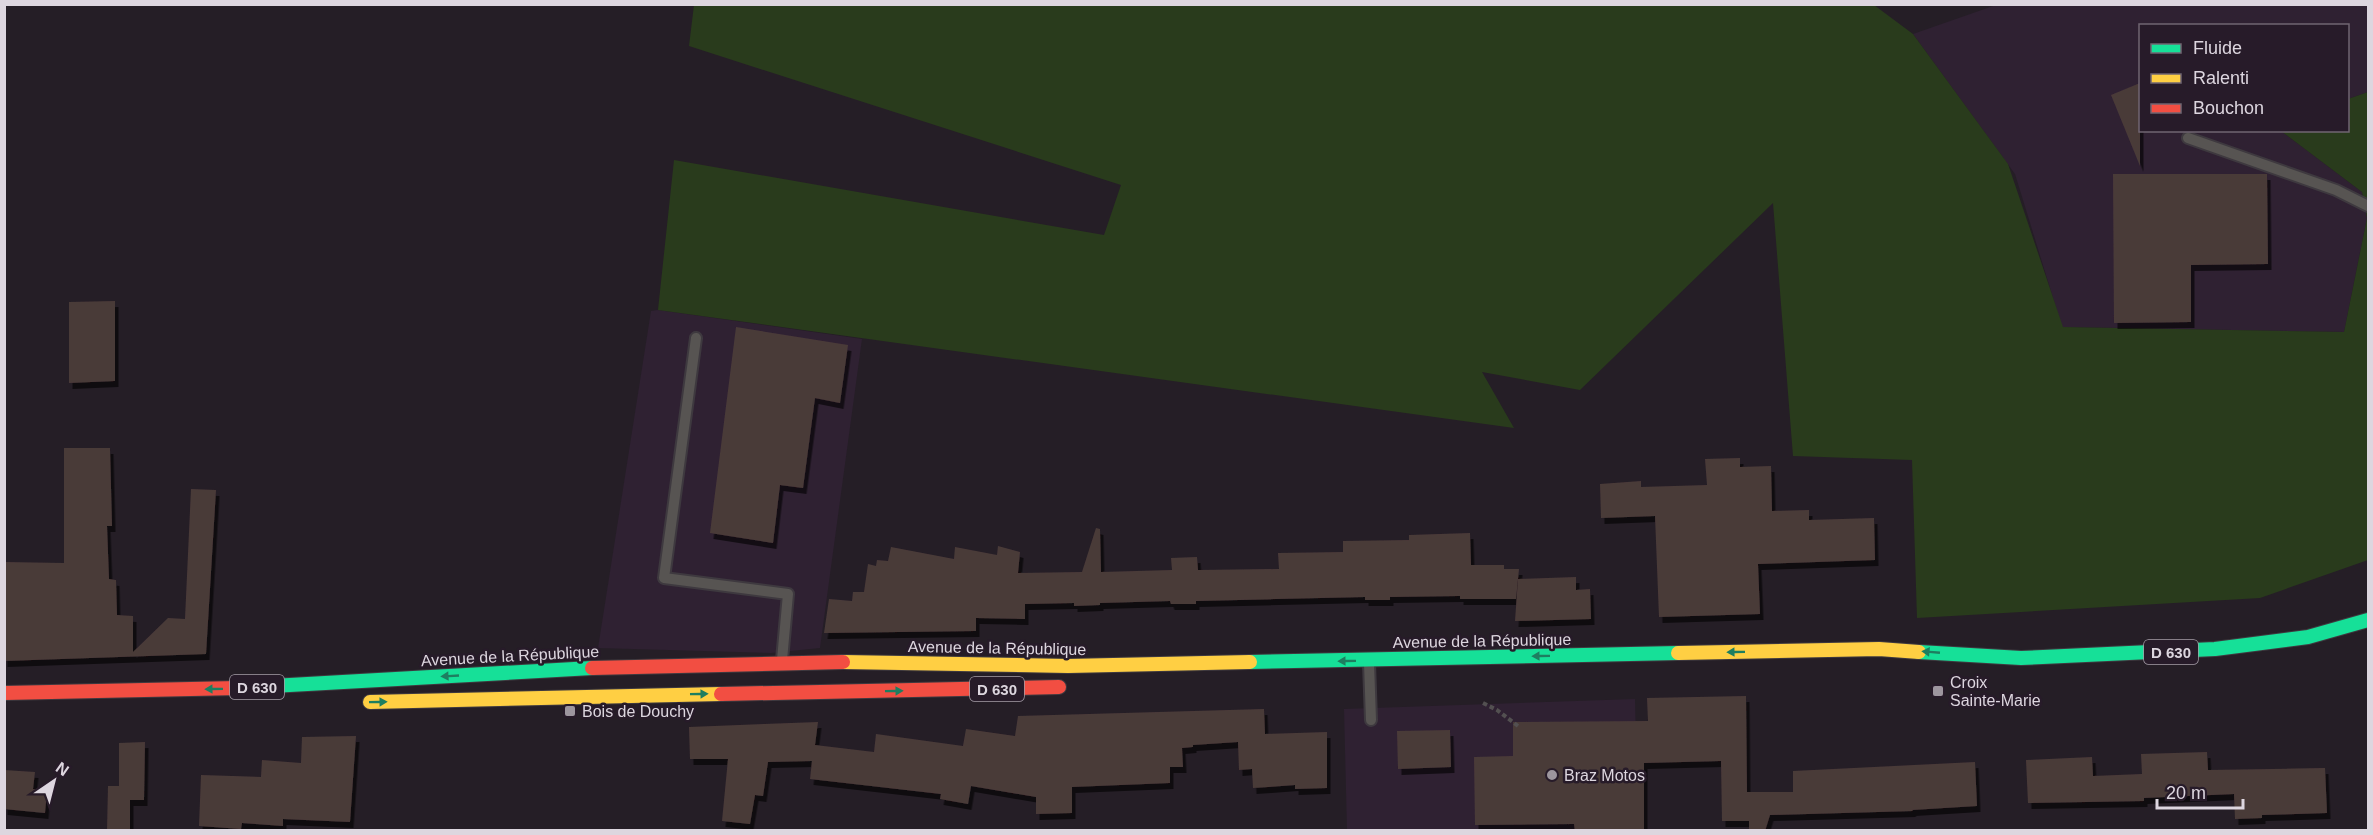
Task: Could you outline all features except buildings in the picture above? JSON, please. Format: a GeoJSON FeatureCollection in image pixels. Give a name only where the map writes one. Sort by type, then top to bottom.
{"type":"FeatureCollection","features":[{"type":"Feature","properties":{"kind":"main road","name":"Avenue de la République"},"geometry":{"type":"LineString","coordinates":[[1934,666],[1990,658],[2212,649],[2290,640],[2368,620]]}},
{"type":"Feature","properties":{"kind":"main road","name":"Avenue de la République"},"geometry":{"type":"LineString","coordinates":[[2351,626],[2368,625]]}},
{"type":"Feature","properties":{"kind":"main road","name":"Avenue de la République"},"geometry":{"type":"LineString","coordinates":[[353,702],[782,678],[869,662],[1068,666],[1879,649],[1990,658]]}},
{"type":"Feature","properties":{"kind":"main road","name":"Avenue de la République"},"geometry":{"type":"LineString","coordinates":[[4,693],[235,688],[591,667],[782,678],[1069,687]]}},
{"type":"Feature","properties":{"kind":"lane"},"geometry":{"type":"LineString","coordinates":[[2188,138],[2336,190],[2368,206]]}},
{"type":"Feature","properties":{"kind":"lane"},"geometry":{"type":"LineString","coordinates":[[696,338],[664,578],[788,594],[783,629],[782,678]]}},
{"type":"Feature","properties":{"kind":"lane"},"geometry":{"type":"LineString","coordinates":[[1369,661],[1371,720]]}},
{"type":"Feature","properties":{"kind":"path"},"geometry":{"type":"LineString","coordinates":[[1483,703],[1497,710],[1518,726]]}},
{"type":"Feature","properties":{"kind":"shaded area"},"geometry":{"type":"Polygon","coordinates":[[[1996,5],[2368,5],[2368,92],[2349,99],[2349,24],[2139,24],[2139,132],[2282,132],[2362,192],[2367,218],[2344,332],[2062,327],[2015,174],[1913,34],[1996,5]]]}},
{"type":"Feature","properties":{"kind":"shaded area"},"geometry":{"type":"Polygon","coordinates":[[[658,310],[862,339],[820,648],[771,653],[598,648],[651,311],[658,310]]]}},
{"type":"Feature","properties":{"kind":"shaded area"},"geometry":{"type":"Polygon","coordinates":[[[1635,699],[1638,830],[1347,830],[1344,709],[1635,699]]]}},
{"type":"Feature","properties":{"kind":"green space"},"geometry":{"type":"Polygon","coordinates":[[[694,5],[1874,5],[1913,34],[2008,164],[2063,327],[2344,332],[2367,218],[2362,192],[2282,132],[2349,132],[2349,99],[2368,92],[2368,560],[2260,598],[1917,618],[1912,460],[1793,456],[1773,203],[1580,390],[1482,372],[1514,428],[658,310],[674,160],[1104,235],[1121,185],[689,46],[694,5]]]}},
{"type":"Feature","properties":{"kind":"traffic: fast"},"geometry":{"type":"LineString","coordinates":[[1919,652],[2021,658],[2215,649],[2308,637],[2368,620]]}},
{"type":"Feature","properties":{"kind":"traffic: fast"},"geometry":{"type":"LineString","coordinates":[[1250,662],[1678,653]]}},
{"type":"Feature","properties":{"kind":"traffic: fast"},"geometry":{"type":"LineString","coordinates":[[238,688],[592,668]]}},
{"type":"Feature","properties":{"kind":"traffic: slow"},"geometry":{"type":"LineString","coordinates":[[1678,653],[1879,649],[1919,652]]}},
{"type":"Feature","properties":{"kind":"traffic: slow"},"geometry":{"type":"LineString","coordinates":[[843,662],[1068,666],[1250,662]]}},
{"type":"Feature","properties":{"kind":"traffic: slow"},"geometry":{"type":"LineString","coordinates":[[370,702],[721,694]]}},
{"type":"Feature","properties":{"kind":"traffic: jam"},"geometry":{"type":"LineString","coordinates":[[592,668],[843,662]]}},
{"type":"Feature","properties":{"kind":"traffic: jam"},"geometry":{"type":"LineString","coordinates":[[721,694],[1059,687]]}},
{"type":"Feature","properties":{"kind":"traffic: jam"},"geometry":{"type":"LineString","coordinates":[[4,693],[238,688]]}},
{"type":"Feature","properties":{"kind":"place","name":"Croix Sainte-Marie"},"geometry":{"type":"Point","coordinates":[1938,691]}},
{"type":"Feature","properties":{"kind":"place","name":"Bois de Douchy"},"geometry":{"type":"Point","coordinates":[570,711]}},
{"type":"Feature","properties":{"kind":"place","name":"Braz Motos"},"geometry":{"type":"Point","coordinates":[1552,775]}}]}
